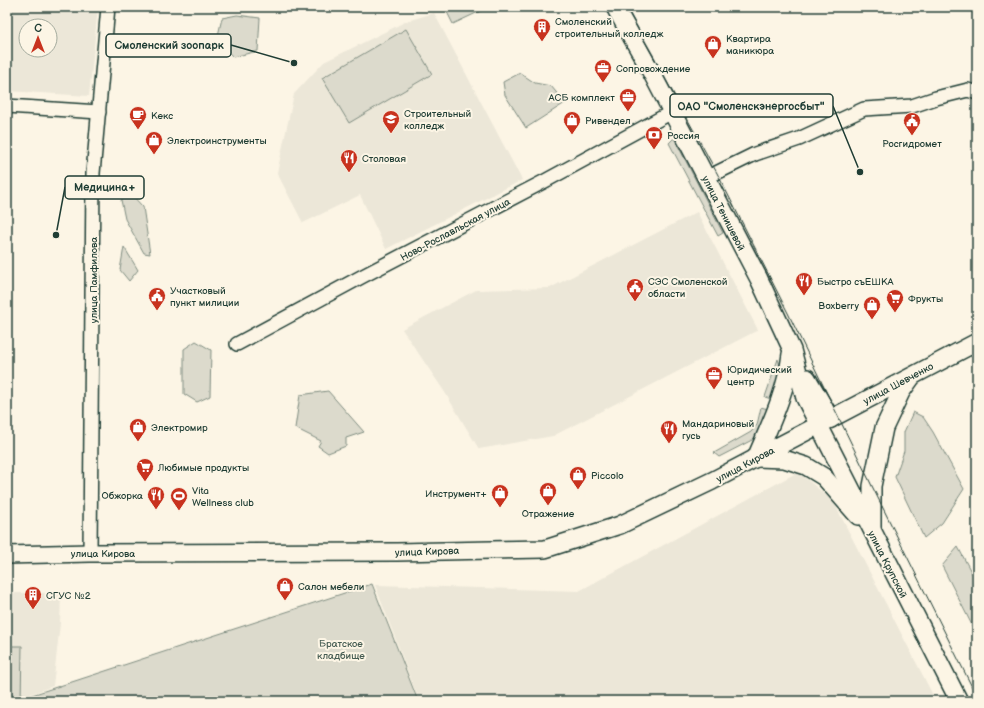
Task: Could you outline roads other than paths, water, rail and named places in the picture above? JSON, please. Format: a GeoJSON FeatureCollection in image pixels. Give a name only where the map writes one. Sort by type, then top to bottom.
{"type":"FeatureCollection","features":[{"type":"Feature","properties":{"kind":"main road","name":"улица Тенишевой"},"geometry":{"type":"LineString","coordinates":[[615,7],[647,64],[759,279],[792,350],[805,398],[825,422]]}},
{"type":"Feature","properties":{"kind":"main road","name":"улица Шевченко"},"geometry":{"type":"LineString","coordinates":[[825,422],[977,342]]}},
{"type":"Feature","properties":{"kind":"main road"},"geometry":{"type":"LineString","coordinates":[[792,350],[783,391],[756,458],[784,459],[806,466],[824,477],[872,531]]}},
{"type":"Feature","properties":{"kind":"main road"},"geometry":{"type":"LineString","coordinates":[[872,531],[872,486],[884,428],[901,392],[913,376]]}},
{"type":"Feature","properties":{"kind":"main road","name":"улица Кирова"},"geometry":{"type":"LineString","coordinates":[[7,555],[90,553],[378,553],[545,549],[620,525],[712,481],[825,422]]}},
{"type":"Feature","properties":{"kind":"main road","name":"улица Крупской"},"geometry":{"type":"LineString","coordinates":[[825,422],[872,531],[959,701]]}},
{"type":"Feature","properties":{"kind":"street","name":"улица Памфилова"},"geometry":{"type":"LineString","coordinates":[[90,553],[94,173],[108,7]]}},
{"type":"Feature","properties":{"kind":"street"},"geometry":{"type":"LineString","coordinates":[[706,178],[754,154],[799,139],[864,109],[912,106],[968,90],[977,93]]}},
{"type":"Feature","properties":{"kind":"street"},"geometry":{"type":"LineString","coordinates":[[7,106],[99,112]]}},
{"type":"Feature","properties":{"kind":"street","name":"Ново-Рославльская улица"},"geometry":{"type":"LineString","coordinates":[[237,344],[672,112]]}},
{"type":"Feature","properties":{"kind":"tram line"},"geometry":{"type":"LineString","coordinates":[[626,7],[717,173],[788,313],[977,697]]}},
{"type":"Feature","properties":{"kind":"place","name":"Смоленский строительный колледж"},"geometry":{"type":"Point","coordinates":[542,42]}},
{"type":"Feature","properties":{"kind":"place","name":"Квартира маникюра"},"geometry":{"type":"Point","coordinates":[713,59]}},
{"type":"Feature","properties":{"kind":"place","name":"Смоленский зоопарк"},"geometry":{"type":"Point","coordinates":[294,63]}},
{"type":"Feature","properties":{"kind":"place","name":"Сопровождение"},"geometry":{"type":"Point","coordinates":[603,83]}},
{"type":"Feature","properties":{"kind":"place","name":"АСБ комплект"},"geometry":{"type":"Point","coordinates":[628,112]}},
{"type":"Feature","properties":{"kind":"place","name":"Кекс"},"geometry":{"type":"Point","coordinates":[138,130]}},
{"type":"Feature","properties":{"kind":"place","name":"Строительный колледж"},"geometry":{"type":"Point","coordinates":[391,134]}},
{"type":"Feature","properties":{"kind":"place","name":"Ривендел"},"geometry":{"type":"Point","coordinates":[572,135]}},
{"type":"Feature","properties":{"kind":"place","name":"Росгидромет"},"geometry":{"type":"Point","coordinates":[912,136]}},
{"type":"Feature","properties":{"kind":"place","name":"Россия"},"geometry":{"type":"Point","coordinates":[654,150]}},
{"type":"Feature","properties":{"kind":"place","name":"Электроинструменты"},"geometry":{"type":"Point","coordinates":[154,155]}},
{"type":"Feature","properties":{"kind":"place","name":"ОАО \"Смоленскэнергосбыт\""},"geometry":{"type":"Point","coordinates":[860,172]}},
{"type":"Feature","properties":{"kind":"place","name":"Столовая"},"geometry":{"type":"Point","coordinates":[349,173]}},
{"type":"Feature","properties":{"kind":"place","name":"Медицина+"},"geometry":{"type":"Point","coordinates":[56,235]}},
{"type":"Feature","properties":{"kind":"place","name":"Быстро съЕШКА"},"geometry":{"type":"Point","coordinates":[804,296]}},
{"type":"Feature","properties":{"kind":"place","name":"СЭС Смоленской области"},"geometry":{"type":"Point","coordinates":[635,302]}},
{"type":"Feature","properties":{"kind":"place","name":"Участковый пункт милиции"},"geometry":{"type":"Point","coordinates":[157,311]}},
{"type":"Feature","properties":{"kind":"place","name":"Фрукты"},"geometry":{"type":"Point","coordinates":[895,313]}},
{"type":"Feature","properties":{"kind":"place","name":"Boxberry"},"geometry":{"type":"Point","coordinates":[872,320]}},
{"type":"Feature","properties":{"kind":"place","name":"Юридический центр"},"geometry":{"type":"Point","coordinates":[714,390]}},
{"type":"Feature","properties":{"kind":"place","name":"Электромир"},"geometry":{"type":"Point","coordinates":[138,442]}},
{"type":"Feature","properties":{"kind":"place","name":"Мандариновый гусь"},"geometry":{"type":"Point","coordinates":[669,444]}},
{"type":"Feature","properties":{"kind":"place","name":"Любимые продукты"},"geometry":{"type":"Point","coordinates":[145,482]}},
{"type":"Feature","properties":{"kind":"place","name":"Piccolo"},"geometry":{"type":"Point","coordinates":[578,490]}},
{"type":"Feature","properties":{"kind":"place","name":"Отражение"},"geometry":{"type":"Point","coordinates":[548,506]}},
{"type":"Feature","properties":{"kind":"place","name":"Инструмент+"},"geometry":{"type":"Point","coordinates":[500,508]}},
{"type":"Feature","properties":{"kind":"place","name":"Обжорка"},"geometry":{"type":"Point","coordinates":[156,510]}},
{"type":"Feature","properties":{"kind":"place","name":"Vita Wellness club"},"geometry":{"type":"Point","coordinates":[179,511]}},
{"type":"Feature","properties":{"kind":"place","name":"Салон мебели"},"geometry":{"type":"Point","coordinates":[285,601]}},
{"type":"Feature","properties":{"kind":"place","name":"СГУС №2"},"geometry":{"type":"Point","coordinates":[33,610]}},
{"type":"Feature","properties":{"kind":"park label","name":"Братское кладбище"},"geometry":{"type":"Point","coordinates":[341,648]}}]}
